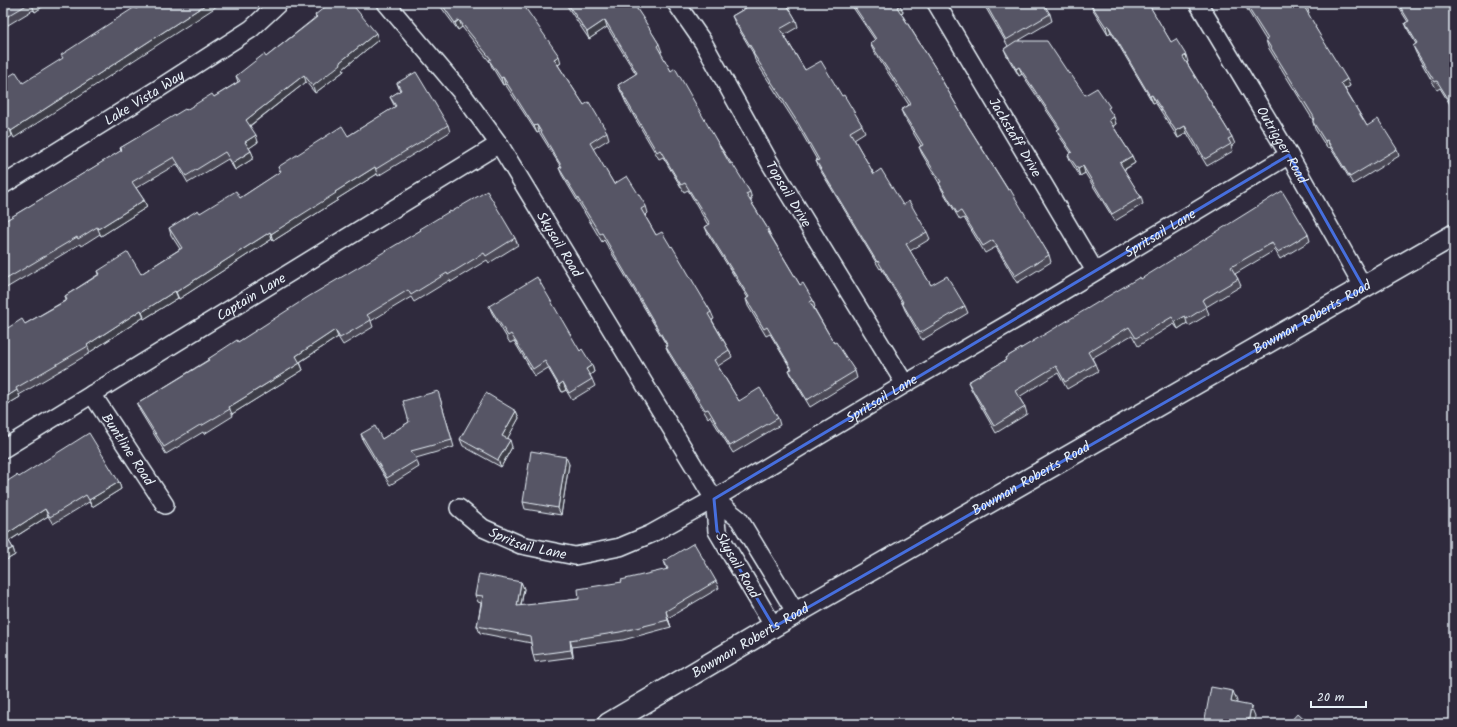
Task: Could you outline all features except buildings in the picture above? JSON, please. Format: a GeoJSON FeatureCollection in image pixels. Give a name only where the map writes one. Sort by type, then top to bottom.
{"type":"FeatureCollection","features":[{"type":"Feature","properties":{"kind":"street","name":"Lake Vista Way"},"geometry":{"type":"LineString","coordinates":[[3,185],[158,89],[252,28],[279,3]]}},
{"type":"Feature","properties":{"kind":"street","name":"Skysail Road"},"geometry":{"type":"LineString","coordinates":[[386,3],[462,92],[499,144],[714,499],[739,519],[796,613]]}},
{"type":"Feature","properties":{"kind":"street","name":"Topsail Drive"},"geometry":{"type":"LineString","coordinates":[[676,3],[703,42],[770,163],[905,384]]}},
{"type":"Feature","properties":{"kind":"street","name":"Jackstaff Drive"},"geometry":{"type":"LineString","coordinates":[[936,3],[1095,271]]}},
{"type":"Feature","properties":{"kind":"street","name":"Outrigger Road"},"geometry":{"type":"LineString","coordinates":[[1198,3],[1289,155],[1364,288]]}},
{"type":"Feature","properties":{"kind":"street","name":"Captain Lane"},"geometry":{"type":"LineString","coordinates":[[3,449],[499,144]]}},
{"type":"Feature","properties":{"kind":"street","name":"Spritsail Lane"},"geometry":{"type":"LineString","coordinates":[[459,508],[483,528],[520,545],[575,556],[620,547],[651,534],[714,499],[1289,155]]}},
{"type":"Feature","properties":{"kind":"street","name":"Bowman Roberts Road"},"geometry":{"type":"LineString","coordinates":[[608,724],[796,613],[1454,235]]}},
{"type":"Feature","properties":{"kind":"street","name":"Buntline Road"},"geometry":{"type":"LineString","coordinates":[[92,394],[164,506]]}},
{"type":"Feature","properties":{"kind":"street","name":"Skysail Road"},"geometry":{"type":"LineString","coordinates":[[714,499],[717,531],[774,626]]}},
{"type":"Feature","properties":{"kind":"highlighted area"},"geometry":{"type":"Polygon","coordinates":[[[1289,155],[1364,288],[774,627],[717,531],[714,499],[1289,155]]]}}]}
